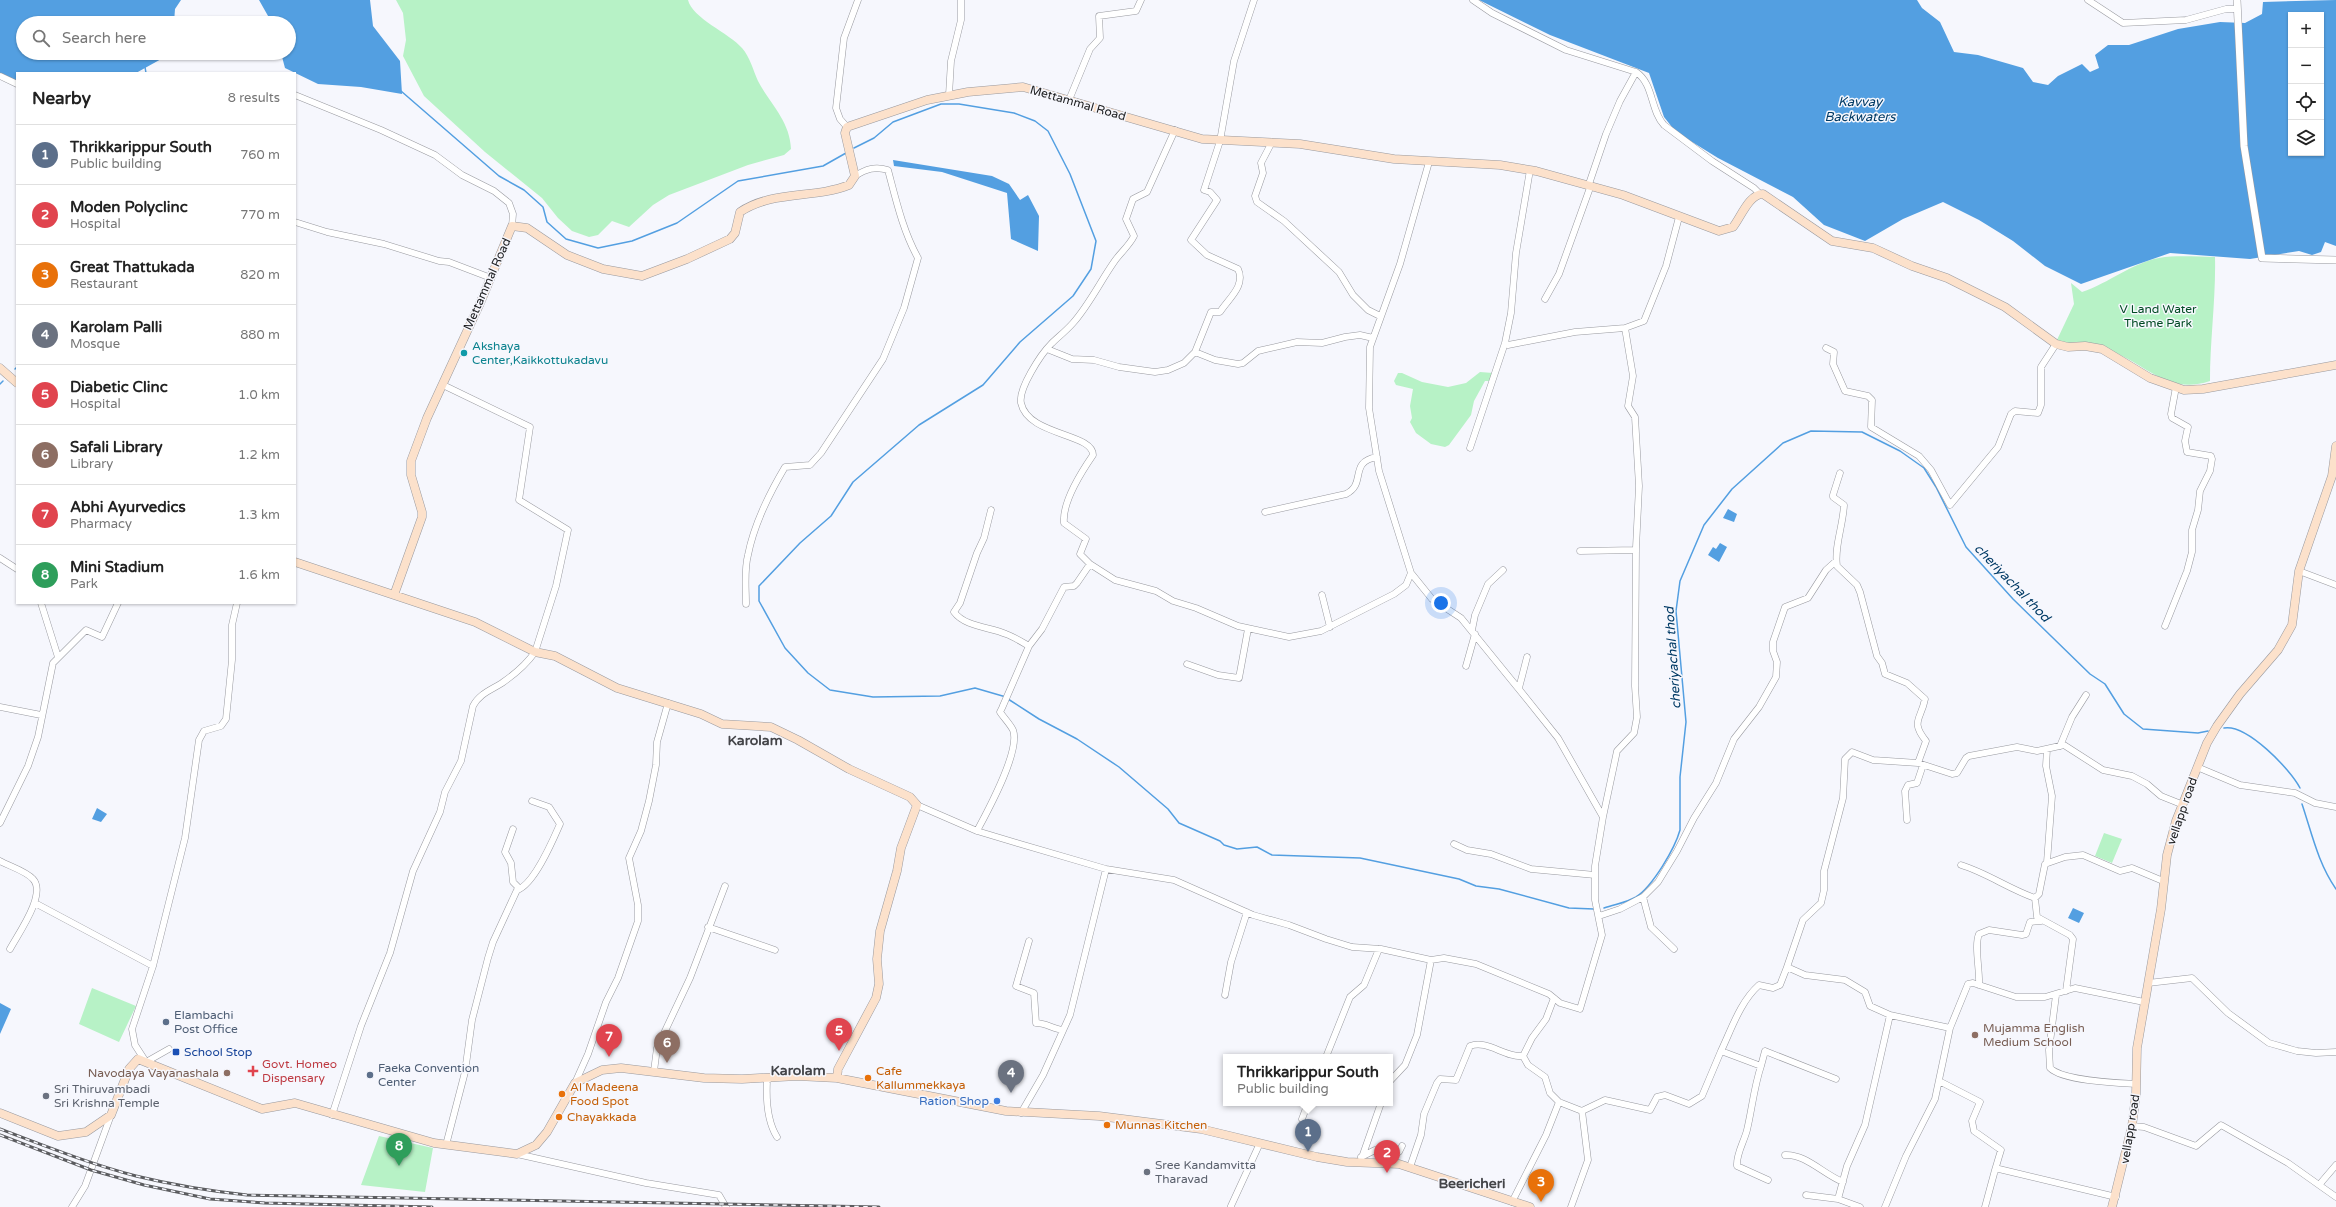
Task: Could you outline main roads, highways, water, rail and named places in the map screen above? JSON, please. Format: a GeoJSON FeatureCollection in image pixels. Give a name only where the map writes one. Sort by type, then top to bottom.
{"type":"FeatureCollection","features":[{"type":"Feature","properties":{"kind":"main road","name":"Mettammal Road"},"geometry":{"type":"LineString","coordinates":[[394,595],[422,517],[422,512],[410,470],[411,461],[427,418],[491,278],[512,226],[527,228],[566,255],[603,269],[642,276],[687,259],[730,239],[734,233],[740,212],[753,205],[786,195],[821,192],[844,187],[854,180],[855,176],[848,152],[845,133],[847,127],[927,100],[1023,87],[1202,139],[1300,144],[1394,159],[1500,165],[1530,170],[1623,195],[1718,231],[1727,230],[1735,225],[1756,196],[1760,194],[1782,207],[1832,242],[1873,248],[1912,266],[1973,290],[2005,307],[2056,344],[2068,347],[2085,346],[2102,349],[2150,378],[2184,390],[2203,389],[2336,365]]}},
{"type":"Feature","properties":{"kind":"main road"},"geometry":{"type":"LineString","coordinates":[[0,368],[16,382]]}},
{"type":"Feature","properties":{"kind":"main road","name":"vellapp road"},"geometry":{"type":"LineString","coordinates":[[2112,1207],[2116,1197],[2132,1126],[2136,1084],[2137,1048],[2144,1002],[2167,855],[2181,804],[2217,726],[2240,694],[2278,650],[2292,625],[2299,571],[2332,476],[2336,446]]}},
{"type":"Feature","properties":{"kind":"main road"},"geometry":{"type":"LineString","coordinates":[[296,562],[475,622],[535,652],[555,656],[617,688],[648,699],[668,703],[700,714],[722,724],[771,728],[798,740],[848,769],[910,797],[917,805],[901,848],[897,871],[880,931],[877,959],[879,984],[876,998],[838,1069],[837,1078]]}},
{"type":"Feature","properties":{"kind":"main road"},"geometry":{"type":"LineString","coordinates":[[0,1113],[58,1136],[86,1132],[111,1116],[134,1062],[138,1059],[202,1087],[262,1109],[295,1103],[332,1116],[368,1122],[446,1145],[517,1154],[536,1145],[547,1132],[574,1083],[602,1070],[621,1068],[704,1078],[837,1078],[1020,1113],[1099,1116],[1201,1129],[1317,1157],[1351,1162],[1361,1160],[1399,1164],[1530,1207]]}},
{"type":"Feature","properties":{"kind":"water"},"geometry":{"type":"Polygon","coordinates":[[[0,0],[181,0],[175,9],[174,16],[16,16],[16,60],[159,60],[138,72],[16,72],[16,84],[0,76],[0,0]]]}},
{"type":"Feature","properties":{"kind":"water"},"geometry":{"type":"Polygon","coordinates":[[[259,0],[370,0],[373,26],[400,61],[402,94],[361,87],[318,84],[285,68],[283,60],[296,60],[296,16],[268,16],[259,0]]]}},
{"type":"Feature","properties":{"kind":"water","name":"Kavvay Backwaters"},"geometry":{"type":"Polygon","coordinates":[[[1479,0],[1917,0],[1922,8],[1940,22],[1954,52],[1978,55],[2023,68],[2033,82],[2048,85],[2058,76],[2082,64],[2090,72],[2099,68],[2095,55],[2108,45],[2129,45],[2178,29],[2220,22],[2245,23],[2262,14],[2263,2],[2336,0],[2336,246],[2325,242],[2321,252],[2312,255],[2299,251],[2250,259],[2170,253],[2081,284],[2045,266],[2013,241],[1979,220],[1943,202],[1903,219],[1865,241],[1824,225],[1793,197],[1718,158],[1676,132],[1664,117],[1649,73],[1550,35],[1479,0]]]}},
{"type":"Feature","properties":{"kind":"water"},"geometry":{"type":"Polygon","coordinates":[[[893,160],[992,176],[1009,184],[1020,200],[1028,195],[1039,216],[1038,251],[1011,239],[1007,193],[942,172],[894,166],[893,160]]]}},
{"type":"Feature","properties":{"kind":"water"},"geometry":{"type":"Polygon","coordinates":[[[1728,509],[1737,514],[1734,522],[1723,518],[1728,509]]]}},
{"type":"Feature","properties":{"kind":"water"},"geometry":{"type":"Polygon","coordinates":[[[1720,543],[1727,547],[1719,562],[1708,555],[1713,547],[1716,549],[1720,543]]]}},
{"type":"Feature","properties":{"kind":"water"},"geometry":{"type":"Polygon","coordinates":[[[97,808],[107,814],[101,822],[92,819],[97,808]]]}},
{"type":"Feature","properties":{"kind":"water"},"geometry":{"type":"Polygon","coordinates":[[[2073,908],[2084,913],[2079,923],[2068,918],[2073,908]]]}},
{"type":"Feature","properties":{"kind":"water"},"geometry":{"type":"Polygon","coordinates":[[[0,1003],[11,1009],[0,1034],[0,1003]]]}},
{"type":"Feature","properties":{"kind":"waterway"},"geometry":{"type":"LineString","coordinates":[[145,67],[146,72]]}},
{"type":"Feature","properties":{"kind":"waterway"},"geometry":{"type":"LineString","coordinates":[[401,91],[499,176],[524,190],[543,207],[547,222],[566,239],[598,248],[632,241],[677,223],[738,181],[823,166],[846,153]]}},
{"type":"Feature","properties":{"kind":"waterway"},"geometry":{"type":"LineString","coordinates":[[854,148],[874,138],[893,122],[941,104],[959,104],[1014,113],[1035,121],[1048,131],[1070,174],[1096,241],[1091,269],[1073,296],[1020,342],[983,385],[919,425],[853,482],[831,516],[800,543],[759,586],[759,601],[785,648],[808,673],[830,690],[873,697],[940,696],[975,688],[1006,697]]}},
{"type":"Feature","properties":{"kind":"waterway"},"geometry":{"type":"LineString","coordinates":[[0,384],[3,381]]}},
{"type":"Feature","properties":{"kind":"waterway","name":"cheriyachal thod"},"geometry":{"type":"LineString","coordinates":[[1604,908],[1628,901],[1643,892],[1656,876],[1668,856],[1680,830],[1680,777],[1686,722],[1676,611],[1680,581],[1704,525],[1732,489],[1783,443],[1811,431],[1862,432],[1900,451],[1924,468],[1936,487],[1966,547],[2013,599],[2090,674],[2105,684],[2124,714],[2143,729],[2198,733],[2208,731]]}},
{"type":"Feature","properties":{"kind":"waterway"},"geometry":{"type":"LineString","coordinates":[[1008,699],[1039,719],[1077,739],[1119,767],[1168,809],[1179,823],[1220,841],[1224,845],[1237,849],[1257,847],[1272,855],[1360,858],[1459,879],[1476,886],[1499,889],[1569,908],[1594,909]]}},
{"type":"Feature","properties":{"kind":"waterway"},"geometry":{"type":"LineString","coordinates":[[2224,728],[2233,729],[2244,733],[2256,740],[2278,760],[2300,788]]}},
{"type":"Feature","properties":{"kind":"waterway"},"geometry":{"type":"LineString","coordinates":[[2302,804],[2320,859],[2336,889]]}},
{"type":"Feature","properties":{"kind":"railway"},"geometry":{"type":"LineString","coordinates":[[0,1129],[85,1160],[136,1176],[219,1192],[247,1195],[879,1207]]}},
{"type":"Feature","properties":{"kind":"railway"},"geometry":{"type":"LineString","coordinates":[[0,1135],[91,1170],[144,1185],[210,1199],[265,1203],[432,1207]]}},
{"type":"Feature","properties":{"kind":"place","name":"Akshaya Center,Kaikkottukadavu"},"geometry":{"type":"Point","coordinates":[464,353]}},
{"type":"Feature","properties":{"kind":"place","name":"Elambachi Post Office"},"geometry":{"type":"Point","coordinates":[166,1022]}},
{"type":"Feature","properties":{"kind":"place","name":"Mujamma English Medium School"},"geometry":{"type":"Point","coordinates":[1975,1035]}},
{"type":"Feature","properties":{"kind":"place","name":"Diabetic Clinc"},"geometry":{"type":"Point","coordinates":[839,1051]}},
{"type":"Feature","properties":{"kind":"place","name":"School Stop"},"geometry":{"type":"Point","coordinates":[176,1052]}},
{"type":"Feature","properties":{"kind":"place","name":"Abhi Ayurvedics"},"geometry":{"type":"Point","coordinates":[609,1057]}},
{"type":"Feature","properties":{"kind":"place","name":"Safali Library"},"geometry":{"type":"Point","coordinates":[667,1063]}},
{"type":"Feature","properties":{"kind":"place","name":"Govt. Homeo Dispensary"},"geometry":{"type":"Point","coordinates":[253,1071]}},
{"type":"Feature","properties":{"kind":"place","name":"Navodaya Vayanashala"},"geometry":{"type":"Point","coordinates":[227,1073]}},
{"type":"Feature","properties":{"kind":"place","name":"Faeka Convention Center"},"geometry":{"type":"Point","coordinates":[370,1075]}},
{"type":"Feature","properties":{"kind":"place","name":"Cafe Kallummekkaya"},"geometry":{"type":"Point","coordinates":[868,1078]}},
{"type":"Feature","properties":{"kind":"place","name":"Karolam Palli"},"geometry":{"type":"Point","coordinates":[1011,1093]}},
{"type":"Feature","properties":{"kind":"place","name":"Al Madeena Food Spot"},"geometry":{"type":"Point","coordinates":[562,1094]}},
{"type":"Feature","properties":{"kind":"place","name":"Sri Thiruvambadi Sri Krishna Temple"},"geometry":{"type":"Point","coordinates":[46,1096]}},
{"type":"Feature","properties":{"kind":"place","name":"Ration Shop"},"geometry":{"type":"Point","coordinates":[997,1101]}},
{"type":"Feature","properties":{"kind":"place","name":"Chayakkada"},"geometry":{"type":"Point","coordinates":[559,1117]}},
{"type":"Feature","properties":{"kind":"place","name":"Munnas Kitchen"},"geometry":{"type":"Point","coordinates":[1107,1125]}},
{"type":"Feature","properties":{"kind":"place","name":"Thrikkarippur South"},"geometry":{"type":"Point","coordinates":[1308,1152]}},
{"type":"Feature","properties":{"kind":"place","name":"Mini Stadium"},"geometry":{"type":"Point","coordinates":[399,1166]}},
{"type":"Feature","properties":{"kind":"place","name":"Sree Kandamvitta Tharavad"},"geometry":{"type":"Point","coordinates":[1147,1172]}},
{"type":"Feature","properties":{"kind":"place","name":"Moden Polyclinc"},"geometry":{"type":"Point","coordinates":[1387,1173]}},
{"type":"Feature","properties":{"kind":"place","name":"Great Thattukada"},"geometry":{"type":"Point","coordinates":[1541,1202]}},
{"type":"Feature","properties":{"kind":"district","name":"Karolam"},"geometry":{"type":"Point","coordinates":[755,740]}},
{"type":"Feature","properties":{"kind":"district","name":"Karolam"},"geometry":{"type":"Point","coordinates":[798,1070]}},
{"type":"Feature","properties":{"kind":"district","name":"Beericheri"},"geometry":{"type":"Point","coordinates":[1472,1183]}},
{"type":"Feature","properties":{"kind":"park label","name":"V Land Water Theme Park"},"geometry":{"type":"Point","coordinates":[2158,316]}}]}
